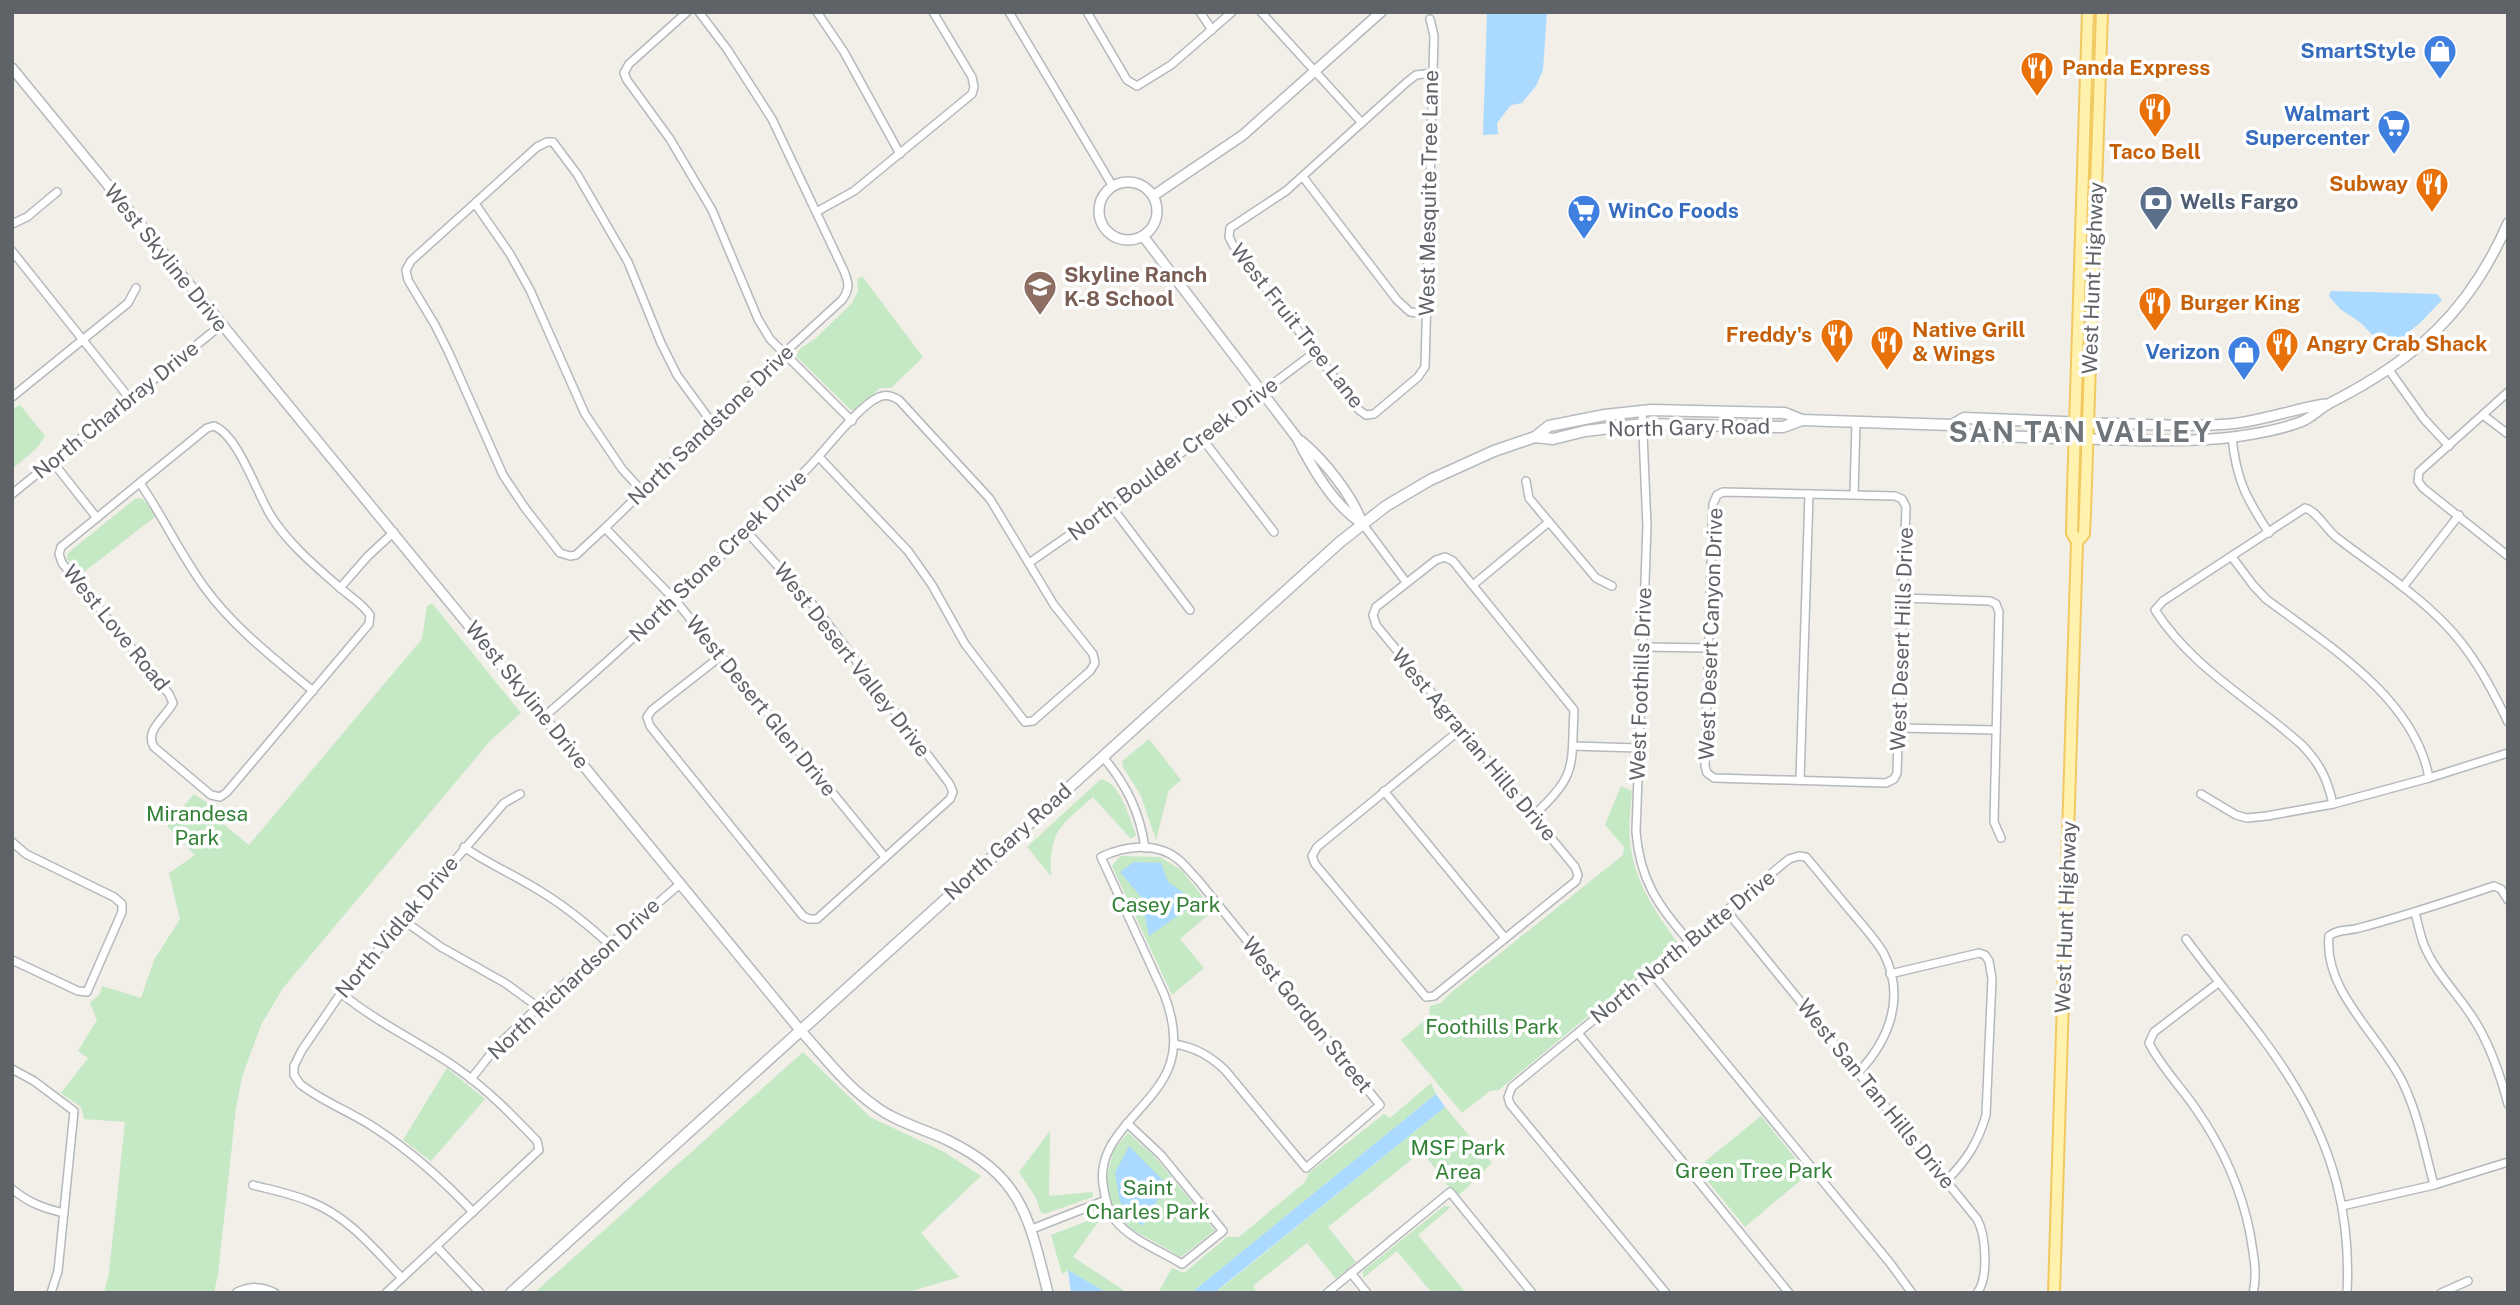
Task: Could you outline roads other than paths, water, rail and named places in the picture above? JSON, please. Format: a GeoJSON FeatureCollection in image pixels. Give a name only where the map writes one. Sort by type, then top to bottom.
{"type":"FeatureCollection","features":[{"type":"Feature","properties":{"kind":"main road","name":"West Hunt Highway"},"geometry":{"type":"LineString","coordinates":[[2054,1293],[2077,542],[2072,533],[2088,12]]}},
{"type":"Feature","properties":{"kind":"main road","name":"West Hunt Highway"},"geometry":{"type":"LineString","coordinates":[[2077,542],[2084,534],[2102,12]]}},
{"type":"Feature","properties":{"kind":"main road","name":"North Gary Road"},"geometry":{"type":"LineString","coordinates":[[512,1293],[1363,523],[1430,480],[1493,451],[1535,437],[1549,426],[1643,411],[1785,413],[1801,420]]}},
{"type":"Feature","properties":{"kind":"main road","name":"North Gary Road"},"geometry":{"type":"LineString","coordinates":[[1952,425],[1964,418],[2088,423]]}},
{"type":"Feature","properties":{"kind":"main road"},"geometry":{"type":"LineString","coordinates":[[1976,435],[1980,427],[1998,419]]}},
{"type":"Feature","properties":{"kind":"main road","name":"North Gary Road"},"geometry":{"type":"LineString","coordinates":[[1535,437],[1553,439],[1585,431],[1643,424],[1783,426],[1801,420],[1952,425],[1967,435],[2087,439]]}},
{"type":"Feature","properties":{"kind":"street"},"geometry":{"type":"LineString","coordinates":[[687,12],[629,64],[624,72],[670,139],[712,210],[758,319],[783,354],[852,421]]}},
{"type":"Feature","properties":{"kind":"street"},"geometry":{"type":"LineString","coordinates":[[699,12],[772,119],[818,211],[854,191],[972,94],[972,78],[933,12]]}},
{"type":"Feature","properties":{"kind":"street"},"geometry":{"type":"LineString","coordinates":[[817,12],[844,52],[900,154]]}},
{"type":"Feature","properties":{"kind":"street"},"geometry":{"type":"LineString","coordinates":[[1009,12],[1112,185]]}},
{"type":"Feature","properties":{"kind":"street"},"geometry":{"type":"LineString","coordinates":[[1087,12],[1131,83],[1137,86],[1161,72],[1232,12]]}},
{"type":"Feature","properties":{"kind":"street"},"geometry":{"type":"LineString","coordinates":[[1200,12],[1212,30]]}},
{"type":"Feature","properties":{"kind":"street"},"geometry":{"type":"LineString","coordinates":[[1261,12],[1362,122]]}},
{"type":"Feature","properties":{"kind":"street"},"geometry":{"type":"LineString","coordinates":[[1153,196],[1242,135],[1381,12]]}},
{"type":"Feature","properties":{"kind":"street","name":"West Mesquite Tree Lane"},"geometry":{"type":"LineString","coordinates":[[1366,415],[1374,414],[1418,377],[1425,367],[1434,36],[1430,19]]}},
{"type":"Feature","properties":{"kind":"street","name":"West Skyline Drive"},"geometry":{"type":"LineString","coordinates":[[12,68],[220,326],[394,532],[800,1030],[846,1081],[876,1108],[983,1160],[1009,1186],[1032,1229],[1048,1293]]}},
{"type":"Feature","properties":{"kind":"street"},"geometry":{"type":"LineString","coordinates":[[1426,314],[1410,312],[1392,295],[1303,177],[1416,75],[1432,73]]}},
{"type":"Feature","properties":{"kind":"street"},"geometry":{"type":"LineString","coordinates":[[643,492],[622,469],[585,414],[530,290],[510,254],[476,205],[537,147],[553,142],[577,174],[628,262],[677,375],[712,423]]}},
{"type":"Feature","properties":{"kind":"street","name":"West Fruit Tree Lane"},"geometry":{"type":"LineString","coordinates":[[1303,177],[1275,200],[1230,228],[1229,237],[1359,410],[1366,415]]}},
{"type":"Feature","properties":{"kind":"street"},"geometry":{"type":"LineString","coordinates":[[1130,181],[1140,183],[1153,196],[1157,213],[1150,230],[1143,236],[1125,240],[1108,233],[1102,226],[1098,208],[1105,191],[1112,185],[1130,181]]}},
{"type":"Feature","properties":{"kind":"street"},"geometry":{"type":"LineString","coordinates":[[12,224],[27,217],[57,192]]}},
{"type":"Feature","properties":{"kind":"street","name":"North Sandstone Drive"},"geometry":{"type":"LineString","coordinates":[[476,205],[411,261],[407,270],[408,280],[449,353],[503,475],[559,552],[572,556],[579,553],[842,300],[848,291],[849,282],[818,211]]}},
{"type":"Feature","properties":{"kind":"street","name":"North Gary Road"},"geometry":{"type":"LineString","coordinates":[[2087,439],[2182,440],[2232,437],[2303,421],[2389,370],[2447,320],[2482,275],[2508,223]]}},
{"type":"Feature","properties":{"kind":"street"},"geometry":{"type":"LineString","coordinates":[[1143,236],[1297,438],[1309,462],[1349,515],[1363,523],[1406,582],[1436,560],[1445,557],[1453,561],[1569,701],[1574,710],[1570,774],[1563,786],[1533,816]]}},
{"type":"Feature","properties":{"kind":"street"},"geometry":{"type":"LineString","coordinates":[[2497,249],[2508,255]]}},
{"type":"Feature","properties":{"kind":"street"},"geometry":{"type":"LineString","coordinates":[[12,251],[130,399]]}},
{"type":"Feature","properties":{"kind":"street"},"geometry":{"type":"LineString","coordinates":[[12,397],[128,303],[136,288]]}},
{"type":"Feature","properties":{"kind":"street","name":"North Charbray Drive"},"geometry":{"type":"LineString","coordinates":[[12,494],[220,326]]}},
{"type":"Feature","properties":{"kind":"street","name":"North Boulder Creek Drive"},"geometry":{"type":"LineString","coordinates":[[1029,563],[1111,506],[1315,352]]}},
{"type":"Feature","properties":{"kind":"street"},"geometry":{"type":"LineString","coordinates":[[2389,370],[2424,419],[2449,446]]}},
{"type":"Feature","properties":{"kind":"street"},"geometry":{"type":"LineString","coordinates":[[2508,392],[2419,472],[2418,481],[2508,556]]}},
{"type":"Feature","properties":{"kind":"street","name":"North Stone Creek Drive"},"geometry":{"type":"LineString","coordinates":[[545,716],[747,532],[852,421],[880,397],[889,395],[899,400],[973,478],[1007,523],[1029,563]]}},
{"type":"Feature","properties":{"kind":"street","name":"North Gary Road"},"geometry":{"type":"LineString","coordinates":[[2088,423],[2231,424],[2330,403]]}},
{"type":"Feature","properties":{"kind":"street","name":"West Foothills Drive"},"geometry":{"type":"LineString","coordinates":[[1643,411],[1647,526],[1636,832],[1638,853],[1653,894],[1664,913],[1689,942]]}},
{"type":"Feature","properties":{"kind":"street"},"geometry":{"type":"LineString","coordinates":[[2483,415],[2508,434]]}},
{"type":"Feature","properties":{"kind":"street"},"geometry":{"type":"LineString","coordinates":[[1800,780],[1809,494],[1854,494],[1856,422]]}},
{"type":"Feature","properties":{"kind":"street"},"geometry":{"type":"LineString","coordinates":[[52,461],[97,518],[207,428],[220,428],[243,461],[270,515],[285,535],[340,588],[365,607],[370,615],[369,624],[313,691],[223,611],[195,573],[140,483]]}},
{"type":"Feature","properties":{"kind":"street"},"geometry":{"type":"LineString","coordinates":[[1201,437],[1274,532]]}},
{"type":"Feature","properties":{"kind":"street"},"geometry":{"type":"LineString","coordinates":[[2232,437],[2243,490],[2269,533]]}},
{"type":"Feature","properties":{"kind":"street"},"geometry":{"type":"LineString","coordinates":[[818,457],[908,551],[932,584],[965,644],[1025,722],[1033,721],[1090,671],[1094,663],[1093,654],[1054,605],[1029,563]]}},
{"type":"Feature","properties":{"kind":"street"},"geometry":{"type":"LineString","coordinates":[[1526,481],[1529,498],[1596,578],[1612,586]]}},
{"type":"Feature","properties":{"kind":"street","name":"West Desert Canyon Drive"},"geometry":{"type":"LineString","coordinates":[[1800,780],[1714,778],[1707,773],[1705,766],[1713,504],[1717,495],[1723,492],[1809,494]]}},
{"type":"Feature","properties":{"kind":"street","name":"West Desert Hills Drive"},"geometry":{"type":"LineString","coordinates":[[1800,780],[1886,783],[1894,779],[1897,773],[1906,507],[1902,499],[1895,496],[1854,494]]}},
{"type":"Feature","properties":{"kind":"street"},"geometry":{"type":"LineString","coordinates":[[1111,506],[1190,610]]}},
{"type":"Feature","properties":{"kind":"street"},"geometry":{"type":"LineString","coordinates":[[2333,804],[2327,780],[2302,745],[2188,653],[2169,632],[2155,610],[2163,601],[2305,509],[2311,510],[2334,535],[2403,587],[2445,624],[2472,657],[2508,722]]}},
{"type":"Feature","properties":{"kind":"street"},"geometry":{"type":"LineString","coordinates":[[2403,587],[2459,515]]}},
{"type":"Feature","properties":{"kind":"street","name":"West Love Road"},"geometry":{"type":"LineString","coordinates":[[97,518],[61,547],[59,554],[62,563],[169,694],[173,703],[150,733],[154,747],[211,795],[220,797],[228,792],[313,691]]}},
{"type":"Feature","properties":{"kind":"street"},"geometry":{"type":"LineString","coordinates":[[1473,585],[1549,522]]}},
{"type":"Feature","properties":{"kind":"street","name":"West Desert Glen Drive"},"geometry":{"type":"LineString","coordinates":[[605,528],[675,600],[885,857]]}},
{"type":"Feature","properties":{"kind":"street"},"geometry":{"type":"LineString","coordinates":[[340,588],[394,532]]}},
{"type":"Feature","properties":{"kind":"street","name":"West Desert Valley Drive"},"geometry":{"type":"LineString","coordinates":[[747,532],[815,607],[949,783],[953,792],[950,799],[885,857]]}},
{"type":"Feature","properties":{"kind":"street"},"geometry":{"type":"LineString","coordinates":[[2232,557],[2266,599],[2375,685],[2395,708],[2416,740],[2426,761],[2429,778]]}},
{"type":"Feature","properties":{"kind":"street","name":"West Agrarian Hills Drive"},"geometry":{"type":"LineString","coordinates":[[1406,582],[1376,607],[1373,615],[1376,625],[1575,867],[1577,874],[1576,881],[1505,938]]}},
{"type":"Feature","properties":{"kind":"street"},"geometry":{"type":"LineString","coordinates":[[1902,598],[1990,601],[1996,604],[1999,612],[1994,822],[2001,838]]}},
{"type":"Feature","properties":{"kind":"street"},"geometry":{"type":"LineString","coordinates":[[1644,647],[1709,648]]}},
{"type":"Feature","properties":{"kind":"street"},"geometry":{"type":"LineString","coordinates":[[721,656],[646,717],[658,737],[803,916],[817,919],[885,857]]}},
{"type":"Feature","properties":{"kind":"street"},"geometry":{"type":"LineString","coordinates":[[1899,728],[1996,730]]}},
{"type":"Feature","properties":{"kind":"street"},"geometry":{"type":"LineString","coordinates":[[1384,791],[1505,938],[1434,996],[1426,997],[1315,864],[1312,856],[1317,846],[1384,791],[1461,729]]}},
{"type":"Feature","properties":{"kind":"street"},"geometry":{"type":"LineString","coordinates":[[1573,746],[1639,748]]}},
{"type":"Feature","properties":{"kind":"street"},"geometry":{"type":"LineString","coordinates":[[2201,794],[2236,815],[2248,817],[2333,804],[2508,753]]}},
{"type":"Feature","properties":{"kind":"street"},"geometry":{"type":"LineString","coordinates":[[1103,757],[1135,807],[1144,848]]}},
{"type":"Feature","properties":{"kind":"street","name":"North Vidlak Drive"},"geometry":{"type":"LineString","coordinates":[[473,1212],[429,1167],[373,1126],[308,1090],[294,1075],[295,1066],[302,1050],[341,993],[464,847],[504,803],[520,794]]}},
{"type":"Feature","properties":{"kind":"street"},"geometry":{"type":"LineString","coordinates":[[12,842],[26,854],[114,897],[122,904],[119,922],[104,949],[87,992],[78,991],[12,960]]}},
{"type":"Feature","properties":{"kind":"street"},"geometry":{"type":"LineString","coordinates":[[464,847],[485,862],[540,890],[578,916],[609,944]]}},
{"type":"Feature","properties":{"kind":"street","name":"West Gordon Street"},"geometry":{"type":"LineString","coordinates":[[1144,848],[1177,858],[1198,880],[1380,1105],[1306,1168],[1226,1070],[1210,1056],[1174,1044],[1171,1011],[1101,857],[1119,849],[1144,848]]}},
{"type":"Feature","properties":{"kind":"street","name":"North North Butte Drive"},"geometry":{"type":"LineString","coordinates":[[1666,1293],[1510,1104],[1508,1097],[1512,1087],[1789,859],[1799,856],[1806,857],[1865,928],[1884,955],[1890,974]]}},
{"type":"Feature","properties":{"kind":"street","name":"North Richardson Drive"},"geometry":{"type":"LineString","coordinates":[[471,1079],[496,1046],[681,883]]}},
{"type":"Feature","properties":{"kind":"street"},"geometry":{"type":"LineString","coordinates":[[2434,1185],[2404,1085],[2338,984],[2328,945],[2329,936],[2334,932],[2353,930],[2415,913],[2494,886],[2501,889],[2508,900]]}},
{"type":"Feature","properties":{"kind":"street","name":"West San Tan Hills Drive"},"geometry":{"type":"LineString","coordinates":[[1727,910],[1982,1228],[1984,1277],[1982,1287],[1977,1293]]}},
{"type":"Feature","properties":{"kind":"street"},"geometry":{"type":"LineString","coordinates":[[2415,913],[2424,945],[2434,964],[2474,1019],[2488,1045],[2508,1104]]}},
{"type":"Feature","properties":{"kind":"street"},"geometry":{"type":"LineString","coordinates":[[402,920],[441,947],[505,983],[538,1007]]}},
{"type":"Feature","properties":{"kind":"street"},"geometry":{"type":"LineString","coordinates":[[2186,939],[2293,1083],[2320,1137],[2342,1206],[2349,1256],[2347,1293]]}},
{"type":"Feature","properties":{"kind":"street"},"geometry":{"type":"LineString","coordinates":[[1858,1073],[1879,1049],[1888,1031],[1893,1013],[1890,974],[1979,953],[1985,955],[1989,961],[1992,979],[1986,1115],[1973,1150],[1963,1165],[1946,1181]]}},
{"type":"Feature","properties":{"kind":"street"},"geometry":{"type":"LineString","coordinates":[[1651,972],[1912,1293]]}},
{"type":"Feature","properties":{"kind":"street"},"geometry":{"type":"LineString","coordinates":[[2218,983],[2154,1032],[2149,1043],[2197,1110],[2230,1166],[2244,1205],[2254,1256],[2256,1283],[2253,1293]]}},
{"type":"Feature","properties":{"kind":"street"},"geometry":{"type":"LineString","coordinates":[[341,993],[367,1014],[429,1049],[495,1098],[537,1141],[539,1150],[386,1293]]}},
{"type":"Feature","properties":{"kind":"street"},"geometry":{"type":"LineString","coordinates":[[1578,1033],[1789,1293]]}},
{"type":"Feature","properties":{"kind":"street"},"geometry":{"type":"LineString","coordinates":[[1127,1123],[1161,1155],[1223,1231],[1182,1264],[1115,1221],[1108,1209],[1101,1177],[1107,1152],[1127,1123],[1163,1081],[1170,1065],[1174,1044]]}},
{"type":"Feature","properties":{"kind":"street"},"geometry":{"type":"LineString","coordinates":[[12,1069],[34,1081],[74,1111],[58,1271],[51,1293]]}},
{"type":"Feature","properties":{"kind":"street"},"geometry":{"type":"LineString","coordinates":[[2342,1206],[2434,1185],[2508,1163]]}},
{"type":"Feature","properties":{"kind":"street"},"geometry":{"type":"LineString","coordinates":[[253,1185],[310,1201],[333,1213],[353,1228],[402,1278]]}},
{"type":"Feature","properties":{"kind":"street"},"geometry":{"type":"LineString","coordinates":[[12,1189],[40,1207],[64,1213]]}},
{"type":"Feature","properties":{"kind":"street"},"geometry":{"type":"LineString","coordinates":[[1327,1293],[1450,1192],[1532,1293]]}},
{"type":"Feature","properties":{"kind":"street"},"geometry":{"type":"LineString","coordinates":[[1032,1229],[1106,1200]]}},
{"type":"Feature","properties":{"kind":"street"},"geometry":{"type":"LineString","coordinates":[[437,1247],[480,1293]]}},
{"type":"Feature","properties":{"kind":"street"},"geometry":{"type":"LineString","coordinates":[[1351,1273],[1367,1293]]}},
{"type":"Feature","properties":{"kind":"street"},"geometry":{"type":"LineString","coordinates":[[2441,1293],[2468,1282]]}},
{"type":"Feature","properties":{"kind":"street"},"geometry":{"type":"LineString","coordinates":[[237,1292],[248,1287],[257,1287],[275,1293]]}},
{"type":"Feature","properties":{"kind":"water"},"geometry":{"type":"Polygon","coordinates":[[[1487,12],[1547,12],[1543,70],[1536,86],[1522,103],[1511,105],[1497,123],[1498,134],[1483,135],[1487,12]]]}},
{"type":"Feature","properties":{"kind":"water"},"geometry":{"type":"Polygon","coordinates":[[[2331,291],[2437,294],[2442,300],[2390,348],[2384,347],[2361,323],[2340,309],[2329,296],[2331,291]]]}},
{"type":"Feature","properties":{"kind":"water"},"geometry":{"type":"Polygon","coordinates":[[[1134,862],[1161,863],[1168,882],[1197,902],[1149,936],[1141,897],[1120,872],[1134,862]]]}},
{"type":"Feature","properties":{"kind":"water"},"geometry":{"type":"Polygon","coordinates":[[[1436,1094],[1445,1107],[1214,1293],[1191,1293],[1436,1094]]]}},
{"type":"Feature","properties":{"kind":"water"},"geometry":{"type":"Polygon","coordinates":[[[1129,1146],[1167,1184],[1142,1226],[1120,1202],[1115,1173],[1129,1146]]]}},
{"type":"Feature","properties":{"kind":"water"},"geometry":{"type":"Polygon","coordinates":[[[1068,1270],[1107,1293],[1071,1293],[1068,1270]]]}},
{"type":"Feature","properties":{"kind":"place","name":"SmartStyle"},"geometry":{"type":"Point","coordinates":[2440,81]}},
{"type":"Feature","properties":{"kind":"place","name":"Panda Express"},"geometry":{"type":"Point","coordinates":[2037,98]}},
{"type":"Feature","properties":{"kind":"place","name":"Taco Bell"},"geometry":{"type":"Point","coordinates":[2155,139]}},
{"type":"Feature","properties":{"kind":"place","name":"Walmart Supercenter"},"geometry":{"type":"Point","coordinates":[2394,156]}},
{"type":"Feature","properties":{"kind":"place","name":"Subway"},"geometry":{"type":"Point","coordinates":[2432,214]}},
{"type":"Feature","properties":{"kind":"place","name":"Wells Fargo"},"geometry":{"type":"Point","coordinates":[2156,232]}},
{"type":"Feature","properties":{"kind":"place","name":"WinCo Foods"},"geometry":{"type":"Point","coordinates":[1584,241]}},
{"type":"Feature","properties":{"kind":"place","name":"Skyline Ranch K-8 School"},"geometry":{"type":"Point","coordinates":[1040,317]}},
{"type":"Feature","properties":{"kind":"place","name":"Burger King"},"geometry":{"type":"Point","coordinates":[2155,333]}},
{"type":"Feature","properties":{"kind":"place","name":"Freddy's"},"geometry":{"type":"Point","coordinates":[1837,365]}},
{"type":"Feature","properties":{"kind":"place","name":"Native Grill & Wings"},"geometry":{"type":"Point","coordinates":[1887,372]}},
{"type":"Feature","properties":{"kind":"place","name":"Angry Crab Shack"},"geometry":{"type":"Point","coordinates":[2282,374]}},
{"type":"Feature","properties":{"kind":"place","name":"Verizon"},"geometry":{"type":"Point","coordinates":[2244,382]}},
{"type":"Feature","properties":{"kind":"district","name":"SAN TAN VALLEY"},"geometry":{"type":"Point","coordinates":[2081,432]}},
{"type":"Feature","properties":{"kind":"park label","name":"Mirandesa Park"},"geometry":{"type":"Point","coordinates":[197,826]}},
{"type":"Feature","properties":{"kind":"park label","name":"Casey Park"},"geometry":{"type":"Point","coordinates":[1166,905]}},
{"type":"Feature","properties":{"kind":"park label","name":"Foothills Park"},"geometry":{"type":"Point","coordinates":[1492,1027]}},
{"type":"Feature","properties":{"kind":"park label","name":"MSF Park Area"},"geometry":{"type":"Point","coordinates":[1458,1160]}},
{"type":"Feature","properties":{"kind":"park label","name":"Green Tree Park"},"geometry":{"type":"Point","coordinates":[1754,1171]}},
{"type":"Feature","properties":{"kind":"park label","name":"Saint Charles Park"},"geometry":{"type":"Point","coordinates":[1148,1200]}}]}
